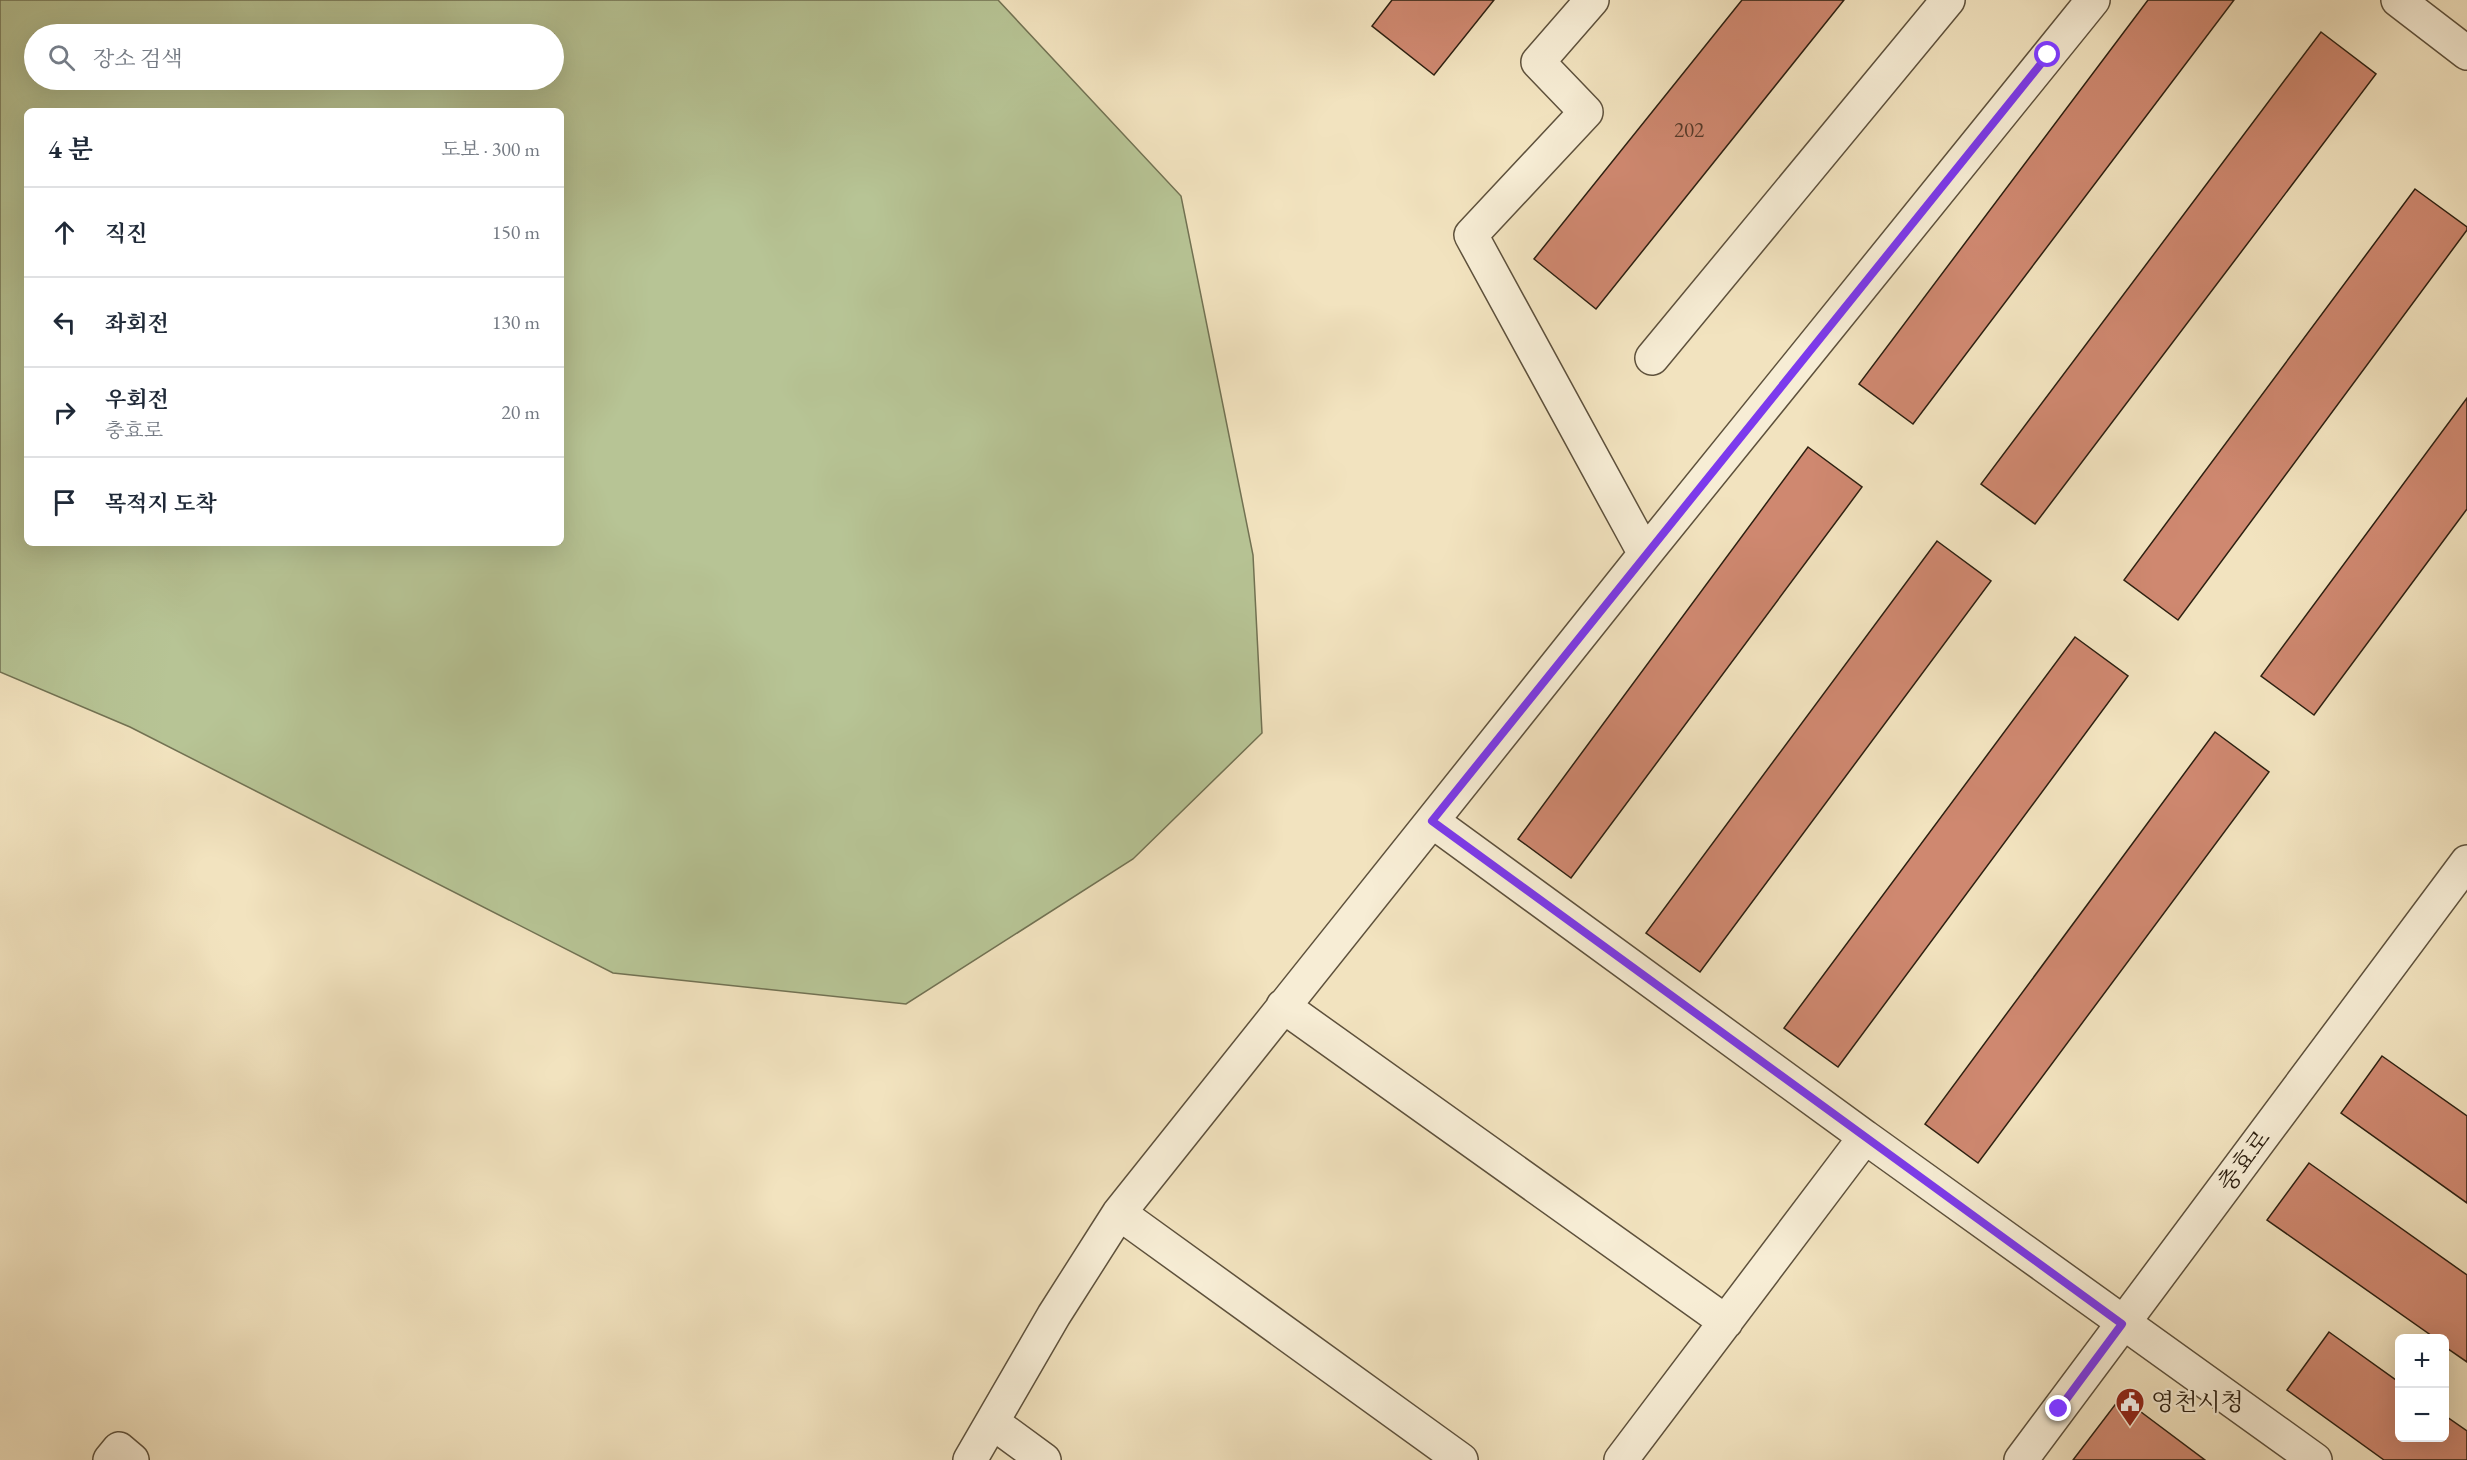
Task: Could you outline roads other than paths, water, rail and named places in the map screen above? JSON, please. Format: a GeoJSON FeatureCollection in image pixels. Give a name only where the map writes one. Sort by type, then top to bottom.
{"type":"FeatureCollection","features":[{"type":"Feature","properties":{"kind":"street"},"geometry":{"type":"LineString","coordinates":[[1592,0],[1538,62],[1586,112],[1471,235],[1645,554]]}},
{"type":"Feature","properties":{"kind":"street"},"geometry":{"type":"LineString","coordinates":[[1652,358],[1948,0]]}},
{"type":"Feature","properties":{"kind":"street"},"geometry":{"type":"LineString","coordinates":[[970,1460],[1119,1213],[1645,554],[2093,0]]}},
{"type":"Feature","properties":{"kind":"street"},"geometry":{"type":"LineString","coordinates":[[2410,4],[2467,53]]}},
{"type":"Feature","properties":{"kind":"street"},"geometry":{"type":"LineString","coordinates":[[1432,821],[2122,1324],[2315,1460]]}},
{"type":"Feature","properties":{"kind":"street","name":"충효로"},"geometry":{"type":"LineString","coordinates":[[2021,1460],[2467,862]]}},
{"type":"Feature","properties":{"kind":"street"},"geometry":{"type":"LineString","coordinates":[[1283,1006],[1726,1322]]}},
{"type":"Feature","properties":{"kind":"street"},"geometry":{"type":"LineString","coordinates":[[1621,1460],[1865,1137]]}},
{"type":"Feature","properties":{"kind":"street"},"geometry":{"type":"LineString","coordinates":[[1119,1213],[1461,1460]]}},
{"type":"Feature","properties":{"kind":"street"},"geometry":{"type":"LineString","coordinates":[[992,1422],[1044,1460]]}},
{"type":"Feature","properties":{"kind":"street"},"geometry":{"type":"LineString","coordinates":[[110,1460],[119,1449],[132,1460]]}},
{"type":"Feature","properties":{"kind":"place","name":"영천시청"},"geometry":{"type":"Point","coordinates":[2130,1428]}}]}
